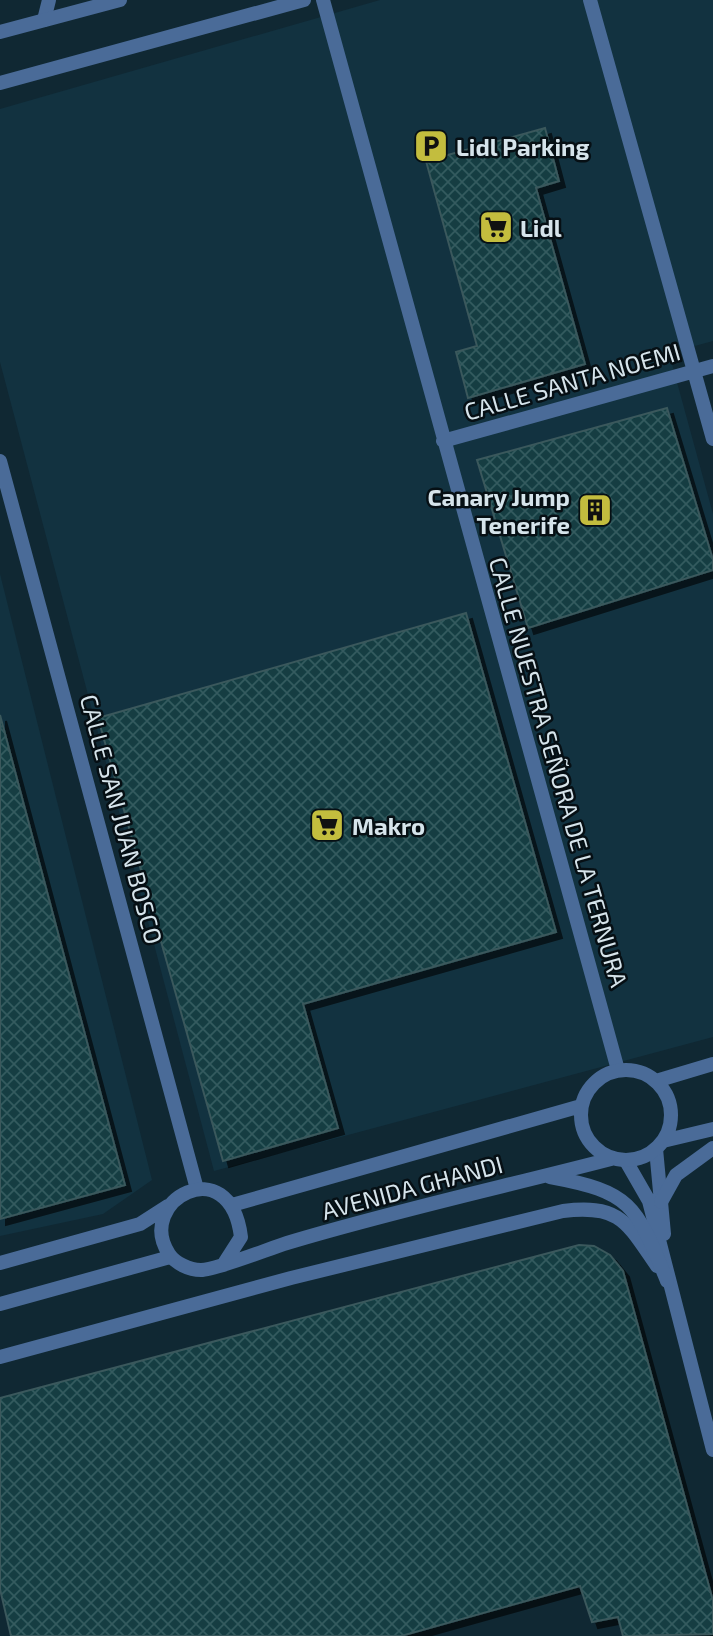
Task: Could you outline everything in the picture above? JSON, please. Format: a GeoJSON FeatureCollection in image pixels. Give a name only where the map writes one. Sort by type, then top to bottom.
{"type":"FeatureCollection","features":[{"type":"Feature","properties":{"kind":"street"},"geometry":{"type":"LineString","coordinates":[[44,20],[49,0]]}},
{"type":"Feature","properties":{"kind":"street"},"geometry":{"type":"LineString","coordinates":[[0,32],[120,0]]}},
{"type":"Feature","properties":{"kind":"street"},"geometry":{"type":"LineString","coordinates":[[0,83],[304,0]]}},
{"type":"Feature","properties":{"kind":"street","name":"CALLE NUESTRA SEÑORA DE LA TERNURA"},"geometry":{"type":"LineString","coordinates":[[323,0],[618,1070]]}},
{"type":"Feature","properties":{"kind":"street"},"geometry":{"type":"LineString","coordinates":[[590,0],[713,439]]}},
{"type":"Feature","properties":{"kind":"street","name":"CALLE SANTA NOEMI"},"geometry":{"type":"LineString","coordinates":[[443,441],[713,366]]}},
{"type":"Feature","properties":{"kind":"street","name":"CALLE SAN JUAN BOSCO"},"geometry":{"type":"LineString","coordinates":[[0,461],[197,1189]]}},
{"type":"Feature","properties":{"kind":"street"},"geometry":{"type":"LineString","coordinates":[[656,1081],[713,1064]]}},
{"type":"Feature","properties":{"kind":"street"},"geometry":{"type":"LineString","coordinates":[[666,1280],[660,1145],[671,1116],[670,1103],[656,1081],[638,1071],[618,1070],[594,1082],[581,1106],[580,1119],[589,1143],[611,1158],[626,1161],[648,1155],[660,1145],[713,1129]]}},
{"type":"Feature","properties":{"kind":"street","name":"AVENIDA GHANDI"},"geometry":{"type":"LineString","coordinates":[[232,1205],[581,1106]]}},
{"type":"Feature","properties":{"kind":"street"},"geometry":{"type":"LineString","coordinates":[[662,1202],[676,1175],[713,1148]]}},
{"type":"Feature","properties":{"kind":"street","name":"AVENIDA GHANDI"},"geometry":{"type":"LineString","coordinates":[[225,1262],[293,1241],[611,1158]]}},
{"type":"Feature","properties":{"kind":"street"},"geometry":{"type":"LineString","coordinates":[[626,1161],[649,1201],[666,1280],[713,1450]]}},
{"type":"Feature","properties":{"kind":"street"},"geometry":{"type":"LineString","coordinates":[[545,1176],[591,1185],[618,1196],[642,1226],[666,1280]]}},
{"type":"Feature","properties":{"kind":"street"},"geometry":{"type":"LineString","coordinates":[[0,1263],[139,1224],[180,1195],[197,1189],[211,1190],[224,1196],[238,1213],[241,1237],[225,1262],[202,1270],[185,1267],[170,1257],[162,1241],[161,1228],[168,1206]]}},
{"type":"Feature","properties":{"kind":"street"},"geometry":{"type":"LineString","coordinates":[[0,1357],[291,1278],[564,1211],[591,1208],[607,1210],[620,1219],[666,1280]]}},
{"type":"Feature","properties":{"kind":"street"},"geometry":{"type":"LineString","coordinates":[[0,1304],[170,1257]]}},
{"type":"Feature","properties":{"kind":"shaded area"},"geometry":{"type":"Polygon","coordinates":[[[380,0],[713,0],[713,341],[669,353],[713,514],[713,1037],[214,1171],[0,362],[0,109],[380,0]]]}},
{"type":"Feature","properties":{"kind":"shaded area"},"geometry":{"type":"Polygon","coordinates":[[[0,574],[152,1180],[103,1214],[0,1236],[0,574]]]}},
{"type":"Feature","properties":{"kind":"building","name":"Lidl"},"geometry":{"type":"Polygon","coordinates":[[[545,128],[559,181],[536,188],[585,364],[468,398],[456,352],[477,346],[426,161],[545,128]]]}},
{"type":"Feature","properties":{"kind":"building","name":"Canary Jump Tenerife"},"geometry":{"type":"Polygon","coordinates":[[[667,408],[713,560],[713,570],[528,628],[477,460],[667,408]]]}},
{"type":"Feature","properties":{"kind":"building","name":"Makro"},"geometry":{"type":"Polygon","coordinates":[[[466,613],[556,932],[303,1004],[338,1128],[223,1161],[98,718],[466,613]]]}},
{"type":"Feature","properties":{"kind":"building"},"geometry":{"type":"Polygon","coordinates":[[[0,715],[125,1185],[0,1219],[0,715]]]}},
{"type":"Feature","properties":{"kind":"building"},"geometry":{"type":"Polygon","coordinates":[[[579,1245],[594,1246],[610,1255],[623,1271],[713,1601],[713,1634],[623,1636],[618,1617],[592,1622],[580,1586],[401,1636],[11,1636],[0,1589],[0,1398],[579,1245]]]}},
{"type":"Feature","properties":{"kind":"place","name":"Lidl Parking"},"geometry":{"type":"Point","coordinates":[431,146]}},
{"type":"Feature","properties":{"kind":"place","name":"Lidl"},"geometry":{"type":"Point","coordinates":[496,227]}},
{"type":"Feature","properties":{"kind":"place","name":"Canary Jump Tenerife"},"geometry":{"type":"Point","coordinates":[595,510]}},
{"type":"Feature","properties":{"kind":"place","name":"Makro"},"geometry":{"type":"Point","coordinates":[327,825]}}]}
